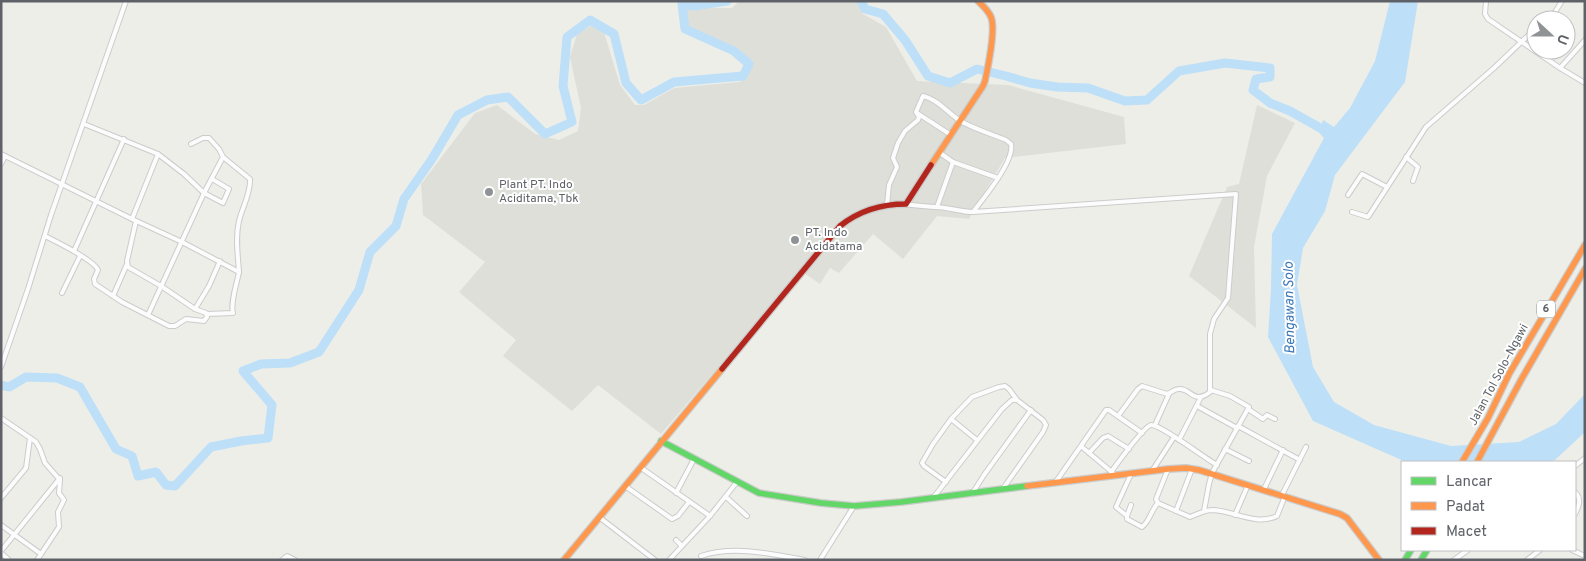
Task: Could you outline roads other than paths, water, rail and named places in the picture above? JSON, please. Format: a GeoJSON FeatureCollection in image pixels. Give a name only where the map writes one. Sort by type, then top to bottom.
{"type":"FeatureCollection","features":[{"type":"Feature","properties":{"kind":"main road"},"geometry":{"type":"LineString","coordinates":[[564,560],[840,226],[879,205],[906,204],[982,89],[986,75],[992,22],[988,12],[978,1]]}},
{"type":"Feature","properties":{"kind":"main road","name":"Jalan Tol Solo–Ngawi"},"geometry":{"type":"LineString","coordinates":[[1463,461],[1488,418],[1509,374],[1585,245]]}},
{"type":"Feature","properties":{"kind":"main road","name":"Jalan Tol Solo–Ngawi"},"geometry":{"type":"LineString","coordinates":[[1479,461],[1521,380],[1585,269]]}},
{"type":"Feature","properties":{"kind":"main road"},"geometry":{"type":"LineString","coordinates":[[662,441],[755,491],[764,494],[854,506],[972,494],[1114,473],[1131,474],[1192,468],[1264,489],[1345,516],[1379,560]]}},
{"type":"Feature","properties":{"kind":"street"},"geometry":{"type":"LineString","coordinates":[[1,367],[51,215],[126,1]]}},
{"type":"Feature","properties":{"kind":"street"},"geometry":{"type":"LineString","coordinates":[[1486,1],[1486,18],[1585,83]]}},
{"type":"Feature","properties":{"kind":"street"},"geometry":{"type":"LineString","coordinates":[[1352,212],[1368,217],[1423,132],[1526,37]]}},
{"type":"Feature","properties":{"kind":"street"},"geometry":{"type":"LineString","coordinates":[[1560,68],[1585,40]]}},
{"type":"Feature","properties":{"kind":"street"},"geometry":{"type":"LineString","coordinates":[[916,112],[923,96],[929,97],[960,121],[1006,140],[1010,144],[1011,153],[998,178],[972,212]]}},
{"type":"Feature","properties":{"kind":"street"},"geometry":{"type":"LineString","coordinates":[[916,112],[951,135]]}},
{"type":"Feature","properties":{"kind":"street"},"geometry":{"type":"LineString","coordinates":[[887,205],[890,185],[897,167],[894,156],[905,131],[918,120],[919,117],[916,112]]}},
{"type":"Feature","properties":{"kind":"street"},"geometry":{"type":"LineString","coordinates":[[84,124],[158,154],[184,174],[204,194],[223,203],[229,188],[212,178]]}},
{"type":"Feature","properties":{"kind":"street"},"geometry":{"type":"LineString","coordinates":[[127,264],[130,268],[195,309],[207,314],[233,312],[232,305],[239,272],[238,226],[250,187],[250,180],[223,157],[219,149],[209,138],[200,139],[191,144]]}},
{"type":"Feature","properties":{"kind":"street"},"geometry":{"type":"LineString","coordinates":[[74,251],[124,139]]}},
{"type":"Feature","properties":{"kind":"street"},"geometry":{"type":"LineString","coordinates":[[940,153],[953,162],[998,178]]}},
{"type":"Feature","properties":{"kind":"street"},"geometry":{"type":"LineString","coordinates":[[113,296],[127,264],[134,220],[158,154]]}},
{"type":"Feature","properties":{"kind":"street"},"geometry":{"type":"LineString","coordinates":[[1,164],[3,155],[96,202],[182,242],[239,272]]}},
{"type":"Feature","properties":{"kind":"street"},"geometry":{"type":"LineString","coordinates":[[1406,156],[1418,167],[1413,181]]}},
{"type":"Feature","properties":{"kind":"street"},"geometry":{"type":"LineString","coordinates":[[148,315],[223,157]]}},
{"type":"Feature","properties":{"kind":"street"},"geometry":{"type":"LineString","coordinates":[[937,207],[953,162]]}},
{"type":"Feature","properties":{"kind":"street"},"geometry":{"type":"LineString","coordinates":[[1348,195],[1362,174],[1387,187]]}},
{"type":"Feature","properties":{"kind":"street"},"geometry":{"type":"LineString","coordinates":[[906,204],[972,212],[1236,194],[1228,298],[1214,319],[1210,334],[1211,390],[1208,394],[1201,397],[1179,389],[1170,394],[1155,425]]}},
{"type":"Feature","properties":{"kind":"street"},"geometry":{"type":"LineString","coordinates":[[45,236],[74,251],[98,267],[94,282],[113,296],[166,325],[172,327],[186,319],[203,322],[207,314]]}},
{"type":"Feature","properties":{"kind":"street"},"geometry":{"type":"LineString","coordinates":[[62,293],[80,256]]}},
{"type":"Feature","properties":{"kind":"street"},"geometry":{"type":"LineString","coordinates":[[195,309],[220,262]]}},
{"type":"Feature","properties":{"kind":"street"},"geometry":{"type":"LineString","coordinates":[[1118,416],[1140,387],[1144,386],[1158,392],[1170,394]]}},
{"type":"Feature","properties":{"kind":"street"},"geometry":{"type":"LineString","coordinates":[[946,482],[922,463],[933,444],[951,419],[972,396],[999,387],[1007,387],[1017,400],[1046,422],[1045,428],[1002,490]]}},
{"type":"Feature","properties":{"kind":"street"},"geometry":{"type":"LineString","coordinates":[[1211,390],[1230,396],[1249,406],[1248,409],[1263,418],[1267,415],[1275,419]]}},
{"type":"Feature","properties":{"kind":"street"},"geometry":{"type":"LineString","coordinates":[[1179,440],[1201,397]]}},
{"type":"Feature","properties":{"kind":"street"},"geometry":{"type":"LineString","coordinates":[[934,498],[1002,409],[1010,402],[1017,400]]}},
{"type":"Feature","properties":{"kind":"street"},"geometry":{"type":"LineString","coordinates":[[1196,406],[1300,460]]}},
{"type":"Feature","properties":{"kind":"street"},"geometry":{"type":"LineString","coordinates":[[1204,511],[1208,484],[1212,473],[1248,409]]}},
{"type":"Feature","properties":{"kind":"street"},"geometry":{"type":"LineString","coordinates":[[972,494],[996,456],[1031,410]]}},
{"type":"Feature","properties":{"kind":"street"},"geometry":{"type":"LineString","coordinates":[[1055,483],[1082,447],[1106,410],[1109,410],[1142,433]]}},
{"type":"Feature","properties":{"kind":"street"},"geometry":{"type":"LineString","coordinates":[[951,419],[977,440]]}},
{"type":"Feature","properties":{"kind":"street"},"geometry":{"type":"LineString","coordinates":[[2,420],[39,446],[45,463],[60,478],[59,493],[64,500],[58,512],[59,525],[37,560]]}},
{"type":"Feature","properties":{"kind":"street"},"geometry":{"type":"LineString","coordinates":[[1082,447],[1114,473],[1142,433],[1149,426],[1155,425],[1217,465]]}},
{"type":"Feature","properties":{"kind":"street"},"geometry":{"type":"LineString","coordinates":[[1089,453],[1102,438],[1108,436],[1129,449]]}},
{"type":"Feature","properties":{"kind":"street"},"geometry":{"type":"LineString","coordinates":[[1152,471],[1174,437]]}},
{"type":"Feature","properties":{"kind":"street"},"geometry":{"type":"LineString","coordinates":[[1,498],[26,468],[30,438]]}},
{"type":"Feature","properties":{"kind":"street"},"geometry":{"type":"LineString","coordinates":[[1158,503],[1190,517],[1204,511],[1217,511],[1259,519],[1274,518],[1278,514],[1306,447]]}},
{"type":"Feature","properties":{"kind":"street"},"geometry":{"type":"LineString","coordinates":[[1225,449],[1249,461]]}},
{"type":"Feature","properties":{"kind":"street"},"geometry":{"type":"LineString","coordinates":[[1264,489],[1283,450]]}},
{"type":"Feature","properties":{"kind":"street"},"geometry":{"type":"LineString","coordinates":[[676,493],[694,459]]}},
{"type":"Feature","properties":{"kind":"street"},"geometry":{"type":"LineString","coordinates":[[640,467],[710,516]]}},
{"type":"Feature","properties":{"kind":"street"},"geometry":{"type":"LineString","coordinates":[[1176,511],[1192,468]]}},
{"type":"Feature","properties":{"kind":"street"},"geometry":{"type":"LineString","coordinates":[[1131,474],[1116,507],[1127,516],[1127,519],[1143,527],[1158,503],[1156,499],[1168,469]]}},
{"type":"Feature","properties":{"kind":"street"},"geometry":{"type":"LineString","coordinates":[[9,560],[1,552],[60,478]]}},
{"type":"Feature","properties":{"kind":"street"},"geometry":{"type":"LineString","coordinates":[[668,560],[710,516],[737,482]]}},
{"type":"Feature","properties":{"kind":"street"},"geometry":{"type":"LineString","coordinates":[[1235,515],[1248,484]]}},
{"type":"Feature","properties":{"kind":"street"},"geometry":{"type":"LineString","coordinates":[[625,486],[672,519],[676,518],[689,502]]}},
{"type":"Feature","properties":{"kind":"street"},"geometry":{"type":"LineString","coordinates":[[1576,494],[1579,498],[1576,512]]}},
{"type":"Feature","properties":{"kind":"street"},"geometry":{"type":"LineString","coordinates":[[726,497],[747,516]]}},
{"type":"Feature","properties":{"kind":"street"},"geometry":{"type":"LineString","coordinates":[[1127,516],[1131,505]]}},
{"type":"Feature","properties":{"kind":"street"},"geometry":{"type":"LineString","coordinates":[[820,560],[854,506]]}},
{"type":"Feature","properties":{"kind":"street"},"geometry":{"type":"LineString","coordinates":[[1578,508],[1585,508]]}},
{"type":"Feature","properties":{"kind":"street"},"geometry":{"type":"LineString","coordinates":[[599,517],[655,560]]}},
{"type":"Feature","properties":{"kind":"street"},"geometry":{"type":"LineString","coordinates":[[1,525],[41,554]]}},
{"type":"Feature","properties":{"kind":"street"},"geometry":{"type":"LineString","coordinates":[[676,540],[682,546]]}},
{"type":"Feature","properties":{"kind":"street"},"geometry":{"type":"LineString","coordinates":[[1527,560],[1539,551]]}},
{"type":"Feature","properties":{"kind":"street"},"geometry":{"type":"LineString","coordinates":[[701,556],[712,552],[758,552],[805,560]]}},
{"type":"Feature","properties":{"kind":"street"},"geometry":{"type":"LineString","coordinates":[[282,560],[286,556],[295,560]]}},
{"type":"Feature","properties":{"kind":"water","name":"Bengawan Solo"},"geometry":{"type":"Polygon","coordinates":[[[1390,1],[1418,1],[1405,82],[1335,175],[1325,211],[1303,248],[1297,285],[1313,367],[1334,402],[1374,425],[1451,446],[1519,442],[1556,424],[1585,394],[1585,432],[1555,460],[1404,461],[1313,421],[1268,337],[1272,234],[1324,138],[1319,132],[1323,120],[1334,127],[1350,108],[1375,61],[1390,1]]]}},
{"type":"Feature","properties":{"kind":"waterway"},"geometry":{"type":"LineString","coordinates":[[1,385],[9,387],[26,377],[57,378],[80,387],[116,449],[132,456],[138,476],[156,472],[166,485],[175,486],[211,447],[268,438],[272,405],[243,371],[261,364],[290,363],[319,352],[359,290],[370,252],[396,226],[404,199],[432,159],[458,115],[487,100],[508,97],[545,134],[572,122],[563,86],[567,37],[590,20],[614,34],[626,83],[641,100],[674,82],[743,76],[749,64],[734,51],[685,29],[682,4],[694,6],[727,1]]}},
{"type":"Feature","properties":{"kind":"waterway"},"geometry":{"type":"LineString","coordinates":[[861,1],[865,9],[883,14],[905,40],[928,76],[950,83],[977,69],[1030,83],[1057,87],[1088,88],[1125,101],[1147,100],[1179,71],[1225,63],[1270,68],[1270,77],[1256,79],[1253,90],[1270,103],[1290,111],[1322,129],[1328,135]]}},
{"type":"Feature","properties":{"kind":"place","name":"Plant PT. Indo Aciditama, Tbk"},"geometry":{"type":"Point","coordinates":[489,192]}},
{"type":"Feature","properties":{"kind":"place","name":"PT. Indo Acidatama"},"geometry":{"type":"Point","coordinates":[795,240]}}]}
